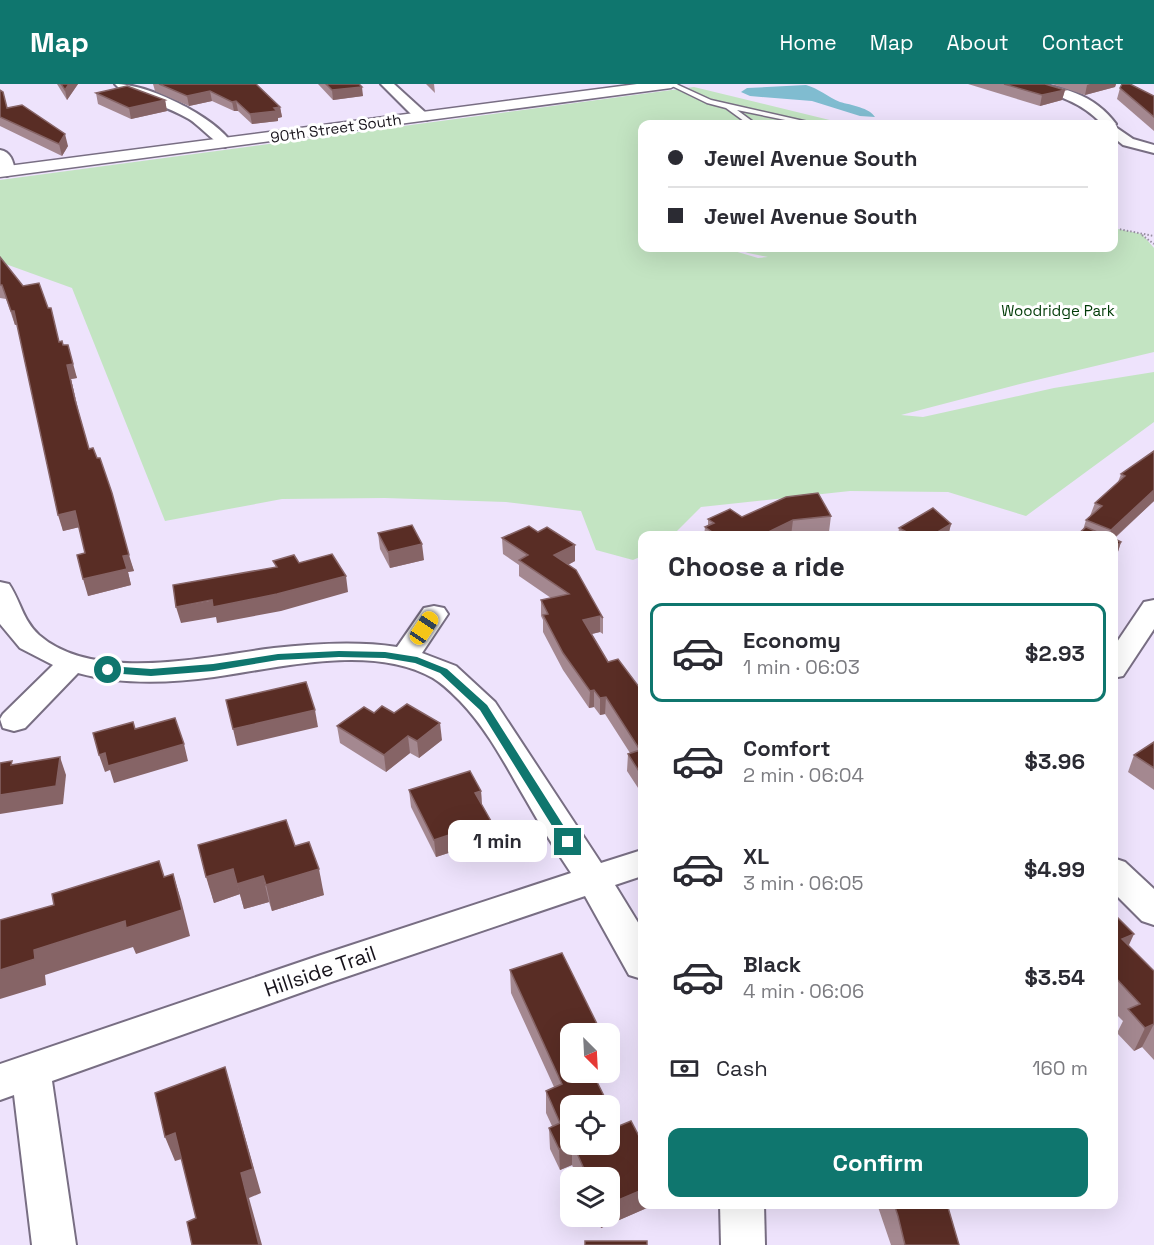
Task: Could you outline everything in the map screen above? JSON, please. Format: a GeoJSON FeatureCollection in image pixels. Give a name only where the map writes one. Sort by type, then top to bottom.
{"type":"FeatureCollection","features":[{"type":"Feature","properties":{"kind":"street"},"geometry":{"type":"LineString","coordinates":[[121,84],[208,123],[225,143]]}},
{"type":"Feature","properties":{"kind":"street"},"geometry":{"type":"LineString","coordinates":[[387,84],[422,117]]}},
{"type":"Feature","properties":{"kind":"street","name":"90th Street South"},"geometry":{"type":"LineString","coordinates":[[3,172],[671,84]]}},
{"type":"Feature","properties":{"kind":"street"},"geometry":{"type":"LineString","coordinates":[[1032,84],[1079,99],[1094,108],[1105,120]]}},
{"type":"Feature","properties":{"kind":"street"},"geometry":{"type":"LineString","coordinates":[[1120,143],[1154,148]]}},
{"type":"Feature","properties":{"kind":"street"},"geometry":{"type":"LineString","coordinates":[[0,154],[6,161],[3,172]]}},
{"type":"Feature","properties":{"kind":"street"},"geometry":{"type":"LineString","coordinates":[[0,590],[3,609],[15,628],[39,648],[72,663],[108,670],[151,673],[213,668],[288,657],[339,654],[385,655],[417,660],[443,671],[483,708],[638,957]]}},
{"type":"Feature","properties":{"kind":"street"},"geometry":{"type":"LineString","coordinates":[[1118,662],[1154,608]]}},
{"type":"Feature","properties":{"kind":"street"},"geometry":{"type":"LineString","coordinates":[[404,658],[434,614]]}},
{"type":"Feature","properties":{"kind":"street"},"geometry":{"type":"LineString","coordinates":[[14,721],[72,663]]}},
{"type":"Feature","properties":{"kind":"street","name":"Hillside Trail"},"geometry":{"type":"LineString","coordinates":[[15,1077],[318,971],[638,864]]}},
{"type":"Feature","properties":{"kind":"street"},"geometry":{"type":"LineString","coordinates":[[1118,876],[1154,911]]}},
{"type":"Feature","properties":{"kind":"street"},"geometry":{"type":"LineString","coordinates":[[15,1077],[54,1245]]}},
{"type":"Feature","properties":{"kind":"street"},"geometry":{"type":"LineString","coordinates":[[742,1209],[742,1245]]}},
{"type":"Feature","properties":{"kind":"lane"},"geometry":{"type":"LineString","coordinates":[[671,84],[694,96],[727,106],[798,120]]}},
{"type":"Feature","properties":{"kind":"lane"},"geometry":{"type":"LineString","coordinates":[[727,106],[746,120]]}},
{"type":"Feature","properties":{"kind":"path"},"geometry":{"type":"LineString","coordinates":[[1118,229],[1154,236]]}},
{"type":"Feature","properties":{"kind":"path"},"geometry":{"type":"LineString","coordinates":[[1142,234],[1154,244]]}},
{"type":"Feature","properties":{"kind":"green space","name":"Woodridge Park"},"geometry":{"type":"Polygon","coordinates":[[[694,87],[830,120],[638,120],[638,252],[738,252],[758,258],[768,257],[745,252],[1118,252],[1118,229],[1142,234],[1154,248],[1154,352],[901,415],[923,417],[1054,388],[1154,372],[1154,422],[1026,516],[948,492],[850,491],[701,507],[677,531],[638,531],[638,558],[633,560],[596,550],[581,511],[506,502],[385,498],[282,499],[165,521],[72,288],[0,262],[0,180],[694,87]]]}},
{"type":"Feature","properties":{"kind":"water"},"geometry":{"type":"Polygon","coordinates":[[[806,85],[840,102],[865,109],[875,117],[860,116],[812,101],[750,96],[741,92],[747,88],[806,85]]]}},
{"type":"Feature","properties":{"kind":"building"},"geometry":{"type":"Polygon","coordinates":[[[61,84],[69,84],[65,90],[61,84]]]}},
{"type":"Feature","properties":{"kind":"building"},"geometry":{"type":"Polygon","coordinates":[[[159,84],[256,84],[280,107],[274,108],[277,111],[250,114],[236,101],[232,102],[210,91],[187,96],[159,84]]]}},
{"type":"Feature","properties":{"kind":"building"},"geometry":{"type":"Polygon","coordinates":[[[326,84],[359,84],[362,87],[332,90],[326,84]]]}},
{"type":"Feature","properties":{"kind":"building"},"geometry":{"type":"Polygon","coordinates":[[[1004,84],[1045,84],[1065,90],[1042,95],[1004,84]]]}},
{"type":"Feature","properties":{"kind":"building"},"geometry":{"type":"Polygon","coordinates":[[[1122,84],[1130,84],[1154,96],[1154,117],[1120,88],[1122,84]]]}},
{"type":"Feature","properties":{"kind":"building"},"geometry":{"type":"Polygon","coordinates":[[[127,86],[165,100],[129,108],[96,93],[127,86]]]}},
{"type":"Feature","properties":{"kind":"building"},"geometry":{"type":"Polygon","coordinates":[[[0,90],[3,92],[7,108],[22,105],[65,134],[59,144],[0,117],[0,90]]]}},
{"type":"Feature","properties":{"kind":"building"},"geometry":{"type":"Polygon","coordinates":[[[0,257],[23,286],[39,283],[48,308],[51,308],[59,342],[62,341],[63,345],[68,345],[73,364],[67,365],[75,400],[89,449],[93,448],[97,458],[100,458],[112,493],[129,555],[123,556],[127,569],[83,579],[77,555],[85,553],[75,511],[58,515],[14,311],[11,311],[2,285],[0,285],[0,257]]]}},
{"type":"Feature","properties":{"kind":"building"},"geometry":{"type":"Polygon","coordinates":[[[1154,451],[1154,490],[1111,530],[1086,520],[1102,506],[1095,503],[1125,476],[1121,474],[1154,451]]]}},
{"type":"Feature","properties":{"kind":"building"},"geometry":{"type":"Polygon","coordinates":[[[818,493],[831,516],[793,520],[770,531],[711,531],[705,527],[714,523],[708,519],[730,509],[742,517],[786,497],[818,493]]]}},
{"type":"Feature","properties":{"kind":"building"},"geometry":{"type":"Polygon","coordinates":[[[933,508],[951,524],[939,531],[905,531],[899,528],[933,508]]]}},
{"type":"Feature","properties":{"kind":"building"},"geometry":{"type":"Polygon","coordinates":[[[412,525],[422,544],[388,552],[378,533],[412,525]]]}},
{"type":"Feature","properties":{"kind":"building"},"geometry":{"type":"Polygon","coordinates":[[[529,526],[538,532],[547,527],[575,545],[554,555],[576,570],[603,618],[600,616],[583,620],[608,662],[618,659],[638,686],[638,747],[606,697],[600,698],[594,690],[590,691],[563,653],[543,615],[548,614],[541,600],[569,594],[519,560],[528,555],[502,538],[529,526]]]}},
{"type":"Feature","properties":{"kind":"building"},"geometry":{"type":"Polygon","coordinates":[[[1086,527],[1095,531],[1082,531],[1086,527]]]}},
{"type":"Feature","properties":{"kind":"building"},"geometry":{"type":"Polygon","coordinates":[[[332,554],[346,576],[277,594],[213,607],[212,600],[176,607],[173,585],[277,567],[273,561],[294,555],[299,563],[332,554]]]}},
{"type":"Feature","properties":{"kind":"building"},"geometry":{"type":"Polygon","coordinates":[[[306,682],[315,710],[233,729],[226,700],[306,682]]]}},
{"type":"Feature","properties":{"kind":"building"},"geometry":{"type":"Polygon","coordinates":[[[407,704],[440,723],[417,741],[408,736],[384,755],[337,726],[364,707],[374,713],[382,706],[394,713],[407,704]]]}},
{"type":"Feature","properties":{"kind":"building"},"geometry":{"type":"Polygon","coordinates":[[[175,718],[184,744],[108,766],[105,753],[99,755],[93,733],[133,722],[135,729],[175,718]]]}},
{"type":"Feature","properties":{"kind":"building"},"geometry":{"type":"Polygon","coordinates":[[[1154,742],[1154,768],[1134,755],[1154,742]]]}},
{"type":"Feature","properties":{"kind":"building"},"geometry":{"type":"Polygon","coordinates":[[[638,751],[638,770],[628,754],[638,751]]]}},
{"type":"Feature","properties":{"kind":"building"},"geometry":{"type":"Polygon","coordinates":[[[60,757],[56,786],[0,795],[0,763],[12,761],[11,765],[60,757]]]}},
{"type":"Feature","properties":{"kind":"building"},"geometry":{"type":"Polygon","coordinates":[[[470,771],[481,791],[475,793],[491,821],[434,840],[409,790],[470,771]]]}},
{"type":"Feature","properties":{"kind":"building"},"geometry":{"type":"Polygon","coordinates":[[[286,820],[295,846],[309,842],[319,869],[266,885],[263,876],[237,884],[233,869],[206,877],[198,845],[286,820]]]}},
{"type":"Feature","properties":{"kind":"building"},"geometry":{"type":"Polygon","coordinates":[[[159,861],[164,877],[173,874],[182,910],[126,928],[125,921],[34,950],[35,959],[0,970],[0,920],[54,905],[52,894],[159,861]]]}},
{"type":"Feature","properties":{"kind":"building"},"geometry":{"type":"Polygon","coordinates":[[[1118,918],[1134,934],[1122,939],[1154,971],[1154,1024],[1145,1028],[1128,1009],[1140,1004],[1118,980],[1118,918]]]}},
{"type":"Feature","properties":{"kind":"building"},"geometry":{"type":"Polygon","coordinates":[[[562,953],[597,1023],[560,1023],[560,1080],[510,970],[562,953]]]}},
{"type":"Feature","properties":{"kind":"building"},"geometry":{"type":"Polygon","coordinates":[[[225,1067],[253,1169],[241,1173],[259,1245],[192,1245],[187,1222],[196,1218],[175,1133],[165,1137],[155,1093],[225,1067]]]}},
{"type":"Feature","properties":{"kind":"building"},"geometry":{"type":"Polygon","coordinates":[[[598,1083],[604,1095],[560,1095],[560,1123],[546,1091],[562,1084],[598,1083]]]}},
{"type":"Feature","properties":{"kind":"building"},"geometry":{"type":"Polygon","coordinates":[[[631,1121],[638,1134],[638,1192],[620,1199],[620,1167],[583,1167],[578,1155],[620,1155],[620,1126],[631,1121]]]}},
{"type":"Feature","properties":{"kind":"building"},"geometry":{"type":"Polygon","coordinates":[[[560,1123],[560,1149],[559,1149],[549,1128],[560,1123]]]}},
{"type":"Feature","properties":{"kind":"building"},"geometry":{"type":"Polygon","coordinates":[[[896,1209],[948,1209],[959,1245],[905,1245],[896,1209]]]}},
{"type":"Feature","properties":{"kind":"building"},"geometry":{"type":"Polygon","coordinates":[[[585,1241],[647,1241],[647,1245],[585,1245],[585,1241]]]}},
{"type":"Feature","properties":{"kind":"route"},"geometry":{"type":"LineString","coordinates":[[108,670],[151,673],[213,668],[278,657],[339,654],[385,655],[417,660],[443,671],[483,708],[568,842]]}}]}
